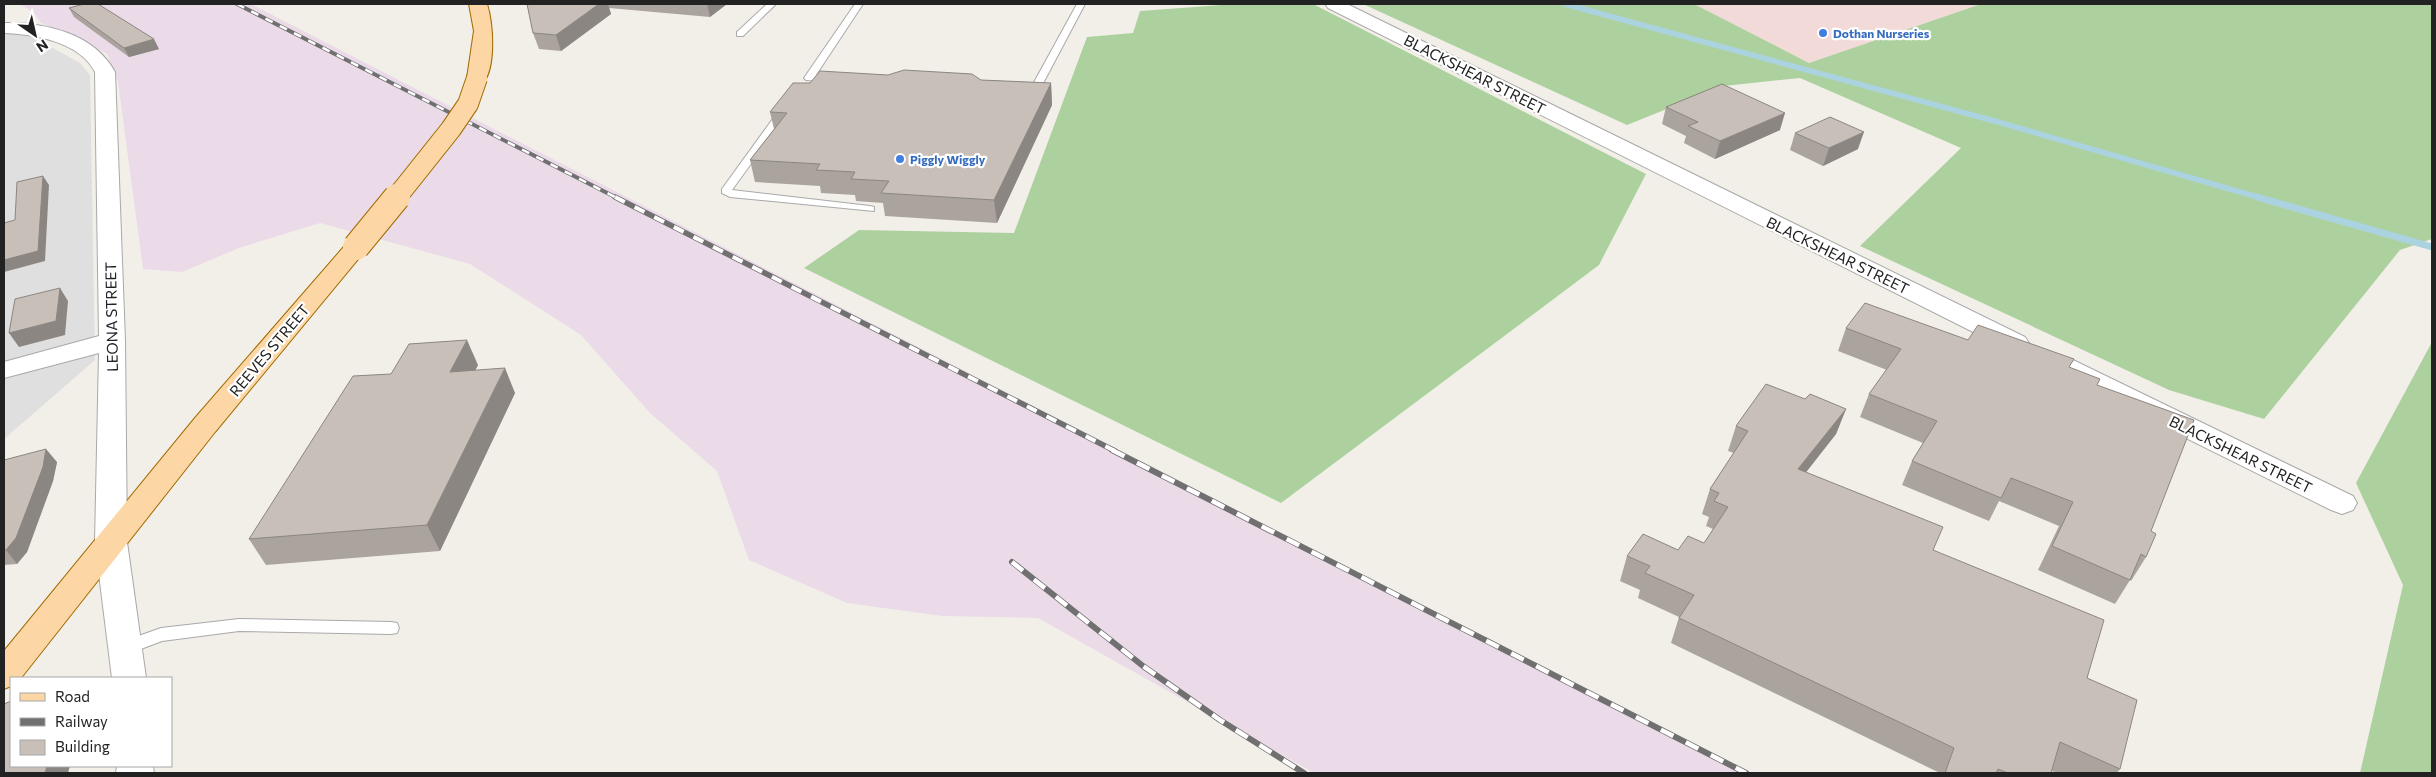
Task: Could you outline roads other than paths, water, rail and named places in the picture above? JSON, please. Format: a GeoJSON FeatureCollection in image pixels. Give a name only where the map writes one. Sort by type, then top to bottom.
{"type":"FeatureCollection","features":[{"type":"Feature","properties":{"kind":"main road","name":"REEVES STREET"},"geometry":{"type":"LineString","coordinates":[[4,675],[205,425],[356,247],[451,129],[468,104],[477,78],[482,40],[482,24],[478,4]]}},
{"type":"Feature","properties":{"kind":"street","name":"BLACKSHEAR STREET"},"geometry":{"type":"LineString","coordinates":[[1334,4],[2342,503]]}},
{"type":"Feature","properties":{"kind":"street","name":"LEONA STREET"},"geometry":{"type":"LineString","coordinates":[[4,28],[38,29],[50,33],[94,56],[102,63],[105,72],[112,342],[111,542],[129,677]]}},
{"type":"Feature","properties":{"kind":"street"},"geometry":{"type":"LineString","coordinates":[[4,370],[112,342]]}},
{"type":"Feature","properties":{"kind":"lane"},"geometry":{"type":"LineString","coordinates":[[740,34],[772,4]]}},
{"type":"Feature","properties":{"kind":"lane"},"geometry":{"type":"LineString","coordinates":[[844,79],[806,82],[859,4]]}},
{"type":"Feature","properties":{"kind":"lane"},"geometry":{"type":"LineString","coordinates":[[1018,88],[1035,89],[1081,4]]}},
{"type":"Feature","properties":{"kind":"lane"},"geometry":{"type":"LineString","coordinates":[[791,101],[726,191],[730,194],[870,209]]}},
{"type":"Feature","properties":{"kind":"lane"},"geometry":{"type":"LineString","coordinates":[[125,648],[162,635],[239,625],[391,628]]}},
{"type":"Feature","properties":{"kind":"waterway"},"geometry":{"type":"LineString","coordinates":[[1565,4],[1998,122],[2261,198]]}},
{"type":"Feature","properties":{"kind":"waterway"},"geometry":{"type":"LineString","coordinates":[[2257,197],[2432,247]]}},
{"type":"Feature","properties":{"kind":"railway"},"geometry":{"type":"LineString","coordinates":[[237,4],[617,198]]}},
{"type":"Feature","properties":{"kind":"railway"},"geometry":{"type":"LineString","coordinates":[[615,197],[1115,451]]}},
{"type":"Feature","properties":{"kind":"railway"},"geometry":{"type":"LineString","coordinates":[[1112,450],[1746,773]]}},
{"type":"Feature","properties":{"kind":"railway"},"geometry":{"type":"LineString","coordinates":[[1012,562],[1143,666],[1220,720],[1304,773]]}},
{"type":"Feature","properties":{"kind":"place","name":"Dothan Nurseries"},"geometry":{"type":"Point","coordinates":[1823,33]}},
{"type":"Feature","properties":{"kind":"place","name":"Piggly Wiggly"},"geometry":{"type":"Point","coordinates":[900,159]}}]}
